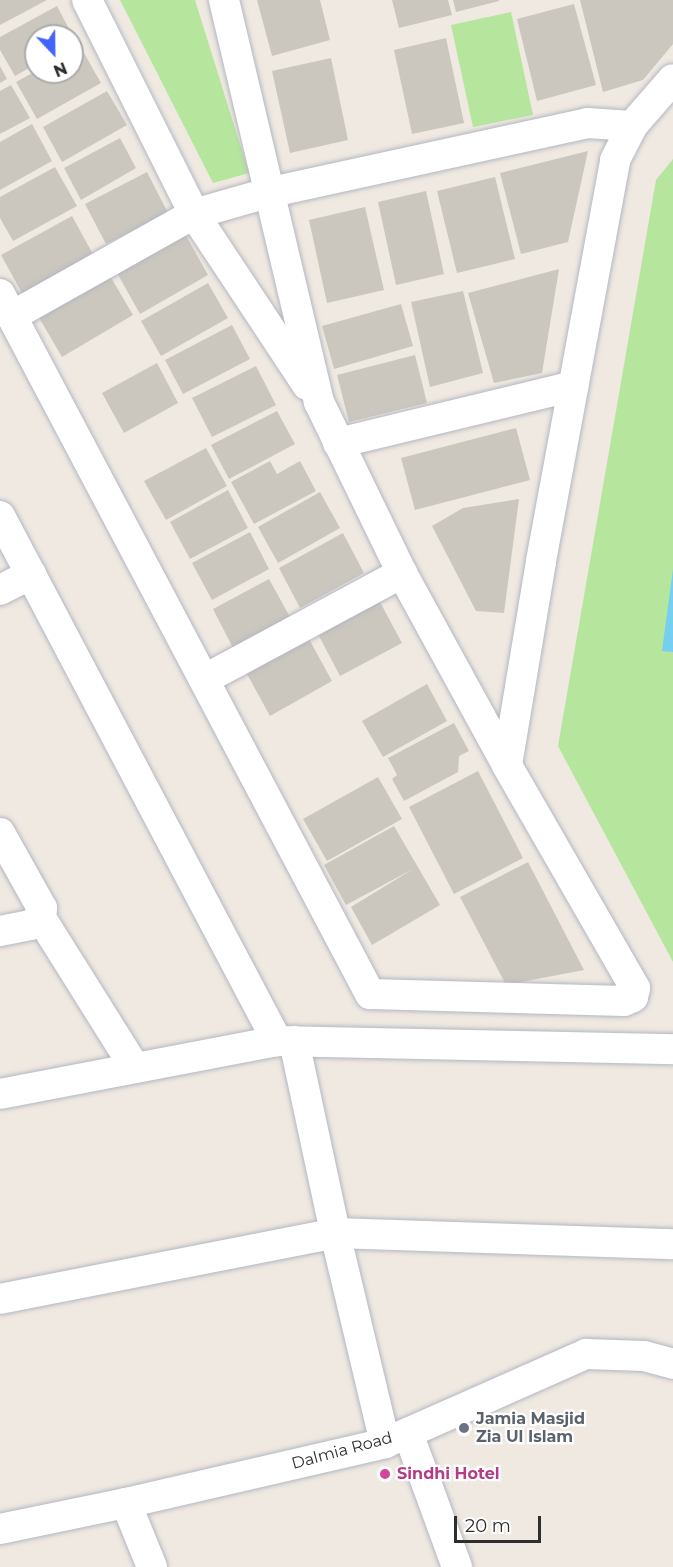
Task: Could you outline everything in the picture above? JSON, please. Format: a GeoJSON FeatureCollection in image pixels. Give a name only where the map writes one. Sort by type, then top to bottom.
{"type":"FeatureCollection","features":[{"type":"Feature","properties":{"kind":"street"},"geometry":{"type":"LineString","coordinates":[[87,0],[194,214],[319,402],[402,573],[507,765],[635,988],[633,997],[624,1001],[370,994],[6,305],[194,214],[267,193],[587,123],[632,126]]}},
{"type":"Feature","properties":{"kind":"street"},"geometry":{"type":"LineString","coordinates":[[224,0],[267,193],[319,402]]}},
{"type":"Feature","properties":{"kind":"street"},"geometry":{"type":"LineString","coordinates":[[507,765],[615,160],[632,126],[673,79]]}},
{"type":"Feature","properties":{"kind":"street"},"geometry":{"type":"LineString","coordinates":[[338,443],[573,386]]}},
{"type":"Feature","properties":{"kind":"street"},"geometry":{"type":"LineString","coordinates":[[0,516],[286,1041],[335,1233],[396,1438],[457,1567]]}},
{"type":"Feature","properties":{"kind":"street"},"geometry":{"type":"LineString","coordinates":[[205,679],[402,573]]}},
{"type":"Feature","properties":{"kind":"street"},"geometry":{"type":"LineString","coordinates":[[0,590],[31,574]]}},
{"type":"Feature","properties":{"kind":"street"},"geometry":{"type":"LineString","coordinates":[[0,833],[42,908],[40,918],[135,1068]]}},
{"type":"Feature","properties":{"kind":"street"},"geometry":{"type":"LineString","coordinates":[[0,930],[30,925],[40,918]]}},
{"type":"Feature","properties":{"kind":"street"},"geometry":{"type":"LineString","coordinates":[[0,1094],[286,1041],[673,1049]]}},
{"type":"Feature","properties":{"kind":"street"},"geometry":{"type":"LineString","coordinates":[[0,1299],[335,1233],[673,1244]]}},
{"type":"Feature","properties":{"kind":"street","name":"Dalmia Road"},"geometry":{"type":"LineString","coordinates":[[0,1528],[126,1503],[396,1438],[586,1354],[644,1356],[673,1364]]}},
{"type":"Feature","properties":{"kind":"street"},"geometry":{"type":"LineString","coordinates":[[126,1503],[152,1567]]}},
{"type":"Feature","properties":{"kind":"green space"},"geometry":{"type":"Polygon","coordinates":[[[120,0],[195,0],[249,173],[213,183],[120,0]]]}},
{"type":"Feature","properties":{"kind":"green space"},"geometry":{"type":"Polygon","coordinates":[[[511,12],[533,115],[473,127],[451,25],[511,12]]]}},
{"type":"Feature","properties":{"kind":"green space"},"geometry":{"type":"Polygon","coordinates":[[[673,159],[673,962],[558,746],[656,180],[673,159]]]}},
{"type":"Feature","properties":{"kind":"water"},"geometry":{"type":"Polygon","coordinates":[[[673,569],[673,652],[662,651],[673,569]]]}},
{"type":"Feature","properties":{"kind":"building"},"geometry":{"type":"Polygon","coordinates":[[[0,0],[47,0],[0,25],[0,0]]]}},
{"type":"Feature","properties":{"kind":"building"},"geometry":{"type":"Polygon","coordinates":[[[257,0],[320,0],[330,40],[272,56],[257,0]]]}},
{"type":"Feature","properties":{"kind":"building"},"geometry":{"type":"Polygon","coordinates":[[[392,0],[448,0],[452,15],[399,28],[392,0]]]}},
{"type":"Feature","properties":{"kind":"building"},"geometry":{"type":"Polygon","coordinates":[[[453,0],[499,0],[499,1],[456,12],[453,0]]]}},
{"type":"Feature","properties":{"kind":"building"},"geometry":{"type":"Polygon","coordinates":[[[580,0],[673,0],[673,44],[643,80],[603,92],[580,0]]]}},
{"type":"Feature","properties":{"kind":"building"},"geometry":{"type":"Polygon","coordinates":[[[574,4],[596,85],[537,101],[517,19],[574,4]]]}},
{"type":"Feature","properties":{"kind":"building"},"geometry":{"type":"Polygon","coordinates":[[[57,6],[66,24],[24,24],[24,71],[15,76],[0,50],[0,37],[57,6]]]}},
{"type":"Feature","properties":{"kind":"building"},"geometry":{"type":"Polygon","coordinates":[[[446,38],[464,123],[412,134],[394,50],[446,38]]]}},
{"type":"Feature","properties":{"kind":"building"},"geometry":{"type":"Polygon","coordinates":[[[84,53],[101,83],[37,119],[16,82],[24,78],[24,84],[84,84],[84,53]]]}},
{"type":"Feature","properties":{"kind":"building"},"geometry":{"type":"Polygon","coordinates":[[[331,58],[348,140],[290,153],[272,71],[331,58]]]}},
{"type":"Feature","properties":{"kind":"building"},"geometry":{"type":"Polygon","coordinates":[[[0,66],[7,79],[0,83],[0,66]]]}},
{"type":"Feature","properties":{"kind":"building"},"geometry":{"type":"Polygon","coordinates":[[[11,85],[30,118],[0,134],[0,91],[11,85]]]}},
{"type":"Feature","properties":{"kind":"building"},"geometry":{"type":"Polygon","coordinates":[[[107,91],[127,125],[62,162],[43,127],[107,91]]]}},
{"type":"Feature","properties":{"kind":"building"},"geometry":{"type":"Polygon","coordinates":[[[32,124],[52,161],[0,190],[0,142],[32,124]]]}},
{"type":"Feature","properties":{"kind":"building"},"geometry":{"type":"Polygon","coordinates":[[[120,138],[136,168],[81,200],[64,168],[120,138]]]}},
{"type":"Feature","properties":{"kind":"building"},"geometry":{"type":"Polygon","coordinates":[[[588,151],[568,242],[521,254],[500,173],[588,151]]]}},
{"type":"Feature","properties":{"kind":"building"},"geometry":{"type":"Polygon","coordinates":[[[55,167],[77,206],[13,241],[0,218],[0,197],[55,167]]]}},
{"type":"Feature","properties":{"kind":"building"},"geometry":{"type":"Polygon","coordinates":[[[147,172],[168,213],[106,244],[85,204],[147,172]]]}},
{"type":"Feature","properties":{"kind":"building"},"geometry":{"type":"Polygon","coordinates":[[[495,177],[515,259],[457,273],[437,191],[495,177]]]}},
{"type":"Feature","properties":{"kind":"building"},"geometry":{"type":"Polygon","coordinates":[[[426,191],[444,274],[396,285],[378,202],[426,191]]]}},
{"type":"Feature","properties":{"kind":"building"},"geometry":{"type":"Polygon","coordinates":[[[365,207],[384,290],[327,303],[309,220],[365,207]]]}},
{"type":"Feature","properties":{"kind":"building"},"geometry":{"type":"Polygon","coordinates":[[[72,216],[94,256],[23,295],[1,255],[72,216]]]}},
{"type":"Feature","properties":{"kind":"building"},"geometry":{"type":"Polygon","coordinates":[[[184,232],[208,275],[140,314],[116,271],[184,232]]]}},
{"type":"Feature","properties":{"kind":"building"},"geometry":{"type":"Polygon","coordinates":[[[559,269],[542,373],[494,383],[468,293],[559,269]]]}},
{"type":"Feature","properties":{"kind":"building"},"geometry":{"type":"Polygon","coordinates":[[[109,274],[133,315],[62,357],[38,316],[109,274]]]}},
{"type":"Feature","properties":{"kind":"building"},"geometry":{"type":"Polygon","coordinates":[[[208,283],[228,318],[161,356],[141,321],[208,283]]]}},
{"type":"Feature","properties":{"kind":"building"},"geometry":{"type":"Polygon","coordinates":[[[463,291],[483,373],[430,387],[411,302],[463,291]]]}},
{"type":"Feature","properties":{"kind":"building"},"geometry":{"type":"Polygon","coordinates":[[[401,304],[413,346],[334,369],[322,326],[401,304]]]}},
{"type":"Feature","properties":{"kind":"building"},"geometry":{"type":"Polygon","coordinates":[[[232,325],[250,359],[183,394],[165,360],[232,325]]]}},
{"type":"Feature","properties":{"kind":"building"},"geometry":{"type":"Polygon","coordinates":[[[415,355],[427,403],[349,422],[337,375],[415,355]]]}},
{"type":"Feature","properties":{"kind":"building"},"geometry":{"type":"Polygon","coordinates":[[[157,363],[178,403],[124,433],[102,393],[157,363]]]}},
{"type":"Feature","properties":{"kind":"building"},"geometry":{"type":"Polygon","coordinates":[[[256,366],[276,405],[212,437],[192,398],[256,366]]]}},
{"type":"Feature","properties":{"kind":"building"},"geometry":{"type":"Polygon","coordinates":[[[277,411],[295,444],[229,479],[211,445],[277,411]]]}},
{"type":"Feature","properties":{"kind":"building"},"geometry":{"type":"Polygon","coordinates":[[[516,428],[530,480],[415,510],[401,458],[516,428]]]}},
{"type":"Feature","properties":{"kind":"building"},"geometry":{"type":"Polygon","coordinates":[[[206,448],[227,486],[166,520],[144,481],[206,448]]]}},
{"type":"Feature","properties":{"kind":"building"},"geometry":{"type":"Polygon","coordinates":[[[270,461],[277,474],[300,461],[316,491],[254,524],[231,482],[270,461]]]}},
{"type":"Feature","properties":{"kind":"building"},"geometry":{"type":"Polygon","coordinates":[[[228,490],[248,528],[190,559],[170,522],[228,490]]]}},
{"type":"Feature","properties":{"kind":"building"},"geometry":{"type":"Polygon","coordinates":[[[320,492],[340,528],[278,563],[258,527],[320,492]]]}},
{"type":"Feature","properties":{"kind":"building"},"geometry":{"type":"Polygon","coordinates":[[[519,499],[504,613],[476,611],[432,526],[463,508],[519,499]]]}},
{"type":"Feature","properties":{"kind":"building"},"geometry":{"type":"Polygon","coordinates":[[[250,532],[269,569],[212,600],[192,563],[250,532]]]}},
{"type":"Feature","properties":{"kind":"building"},"geometry":{"type":"Polygon","coordinates":[[[343,533],[364,573],[300,608],[279,568],[343,533]]]}},
{"type":"Feature","properties":{"kind":"building"},"geometry":{"type":"Polygon","coordinates":[[[269,579],[290,617],[233,648],[213,609],[269,579]]]}},
{"type":"Feature","properties":{"kind":"building"},"geometry":{"type":"Polygon","coordinates":[[[380,602],[402,643],[340,676],[318,634],[380,602]]]}},
{"type":"Feature","properties":{"kind":"building"},"geometry":{"type":"Polygon","coordinates":[[[309,639],[332,681],[270,716],[247,674],[309,639]]]}},
{"type":"Feature","properties":{"kind":"building"},"geometry":{"type":"Polygon","coordinates":[[[427,684],[447,721],[383,757],[362,721],[427,684]]]}},
{"type":"Feature","properties":{"kind":"building"},"geometry":{"type":"Polygon","coordinates":[[[454,723],[469,751],[459,756],[458,772],[404,801],[392,779],[397,775],[388,758],[454,723]]]}},
{"type":"Feature","properties":{"kind":"building"},"geometry":{"type":"Polygon","coordinates":[[[478,771],[523,858],[454,894],[409,807],[478,771]]]}},
{"type":"Feature","properties":{"kind":"building"},"geometry":{"type":"Polygon","coordinates":[[[378,777],[402,819],[327,861],[303,819],[378,777]]]}},
{"type":"Feature","properties":{"kind":"building"},"geometry":{"type":"Polygon","coordinates":[[[394,826],[440,905],[372,945],[351,907],[413,869],[346,905],[324,865],[394,826]]]}},
{"type":"Feature","properties":{"kind":"building"},"geometry":{"type":"Polygon","coordinates":[[[528,862],[584,970],[506,985],[460,897],[528,862]]]}},
{"type":"Feature","properties":{"kind":"place","name":"Jamia Masjid Zia Ul Islam"},"geometry":{"type":"Point","coordinates":[464,1428]}},
{"type":"Feature","properties":{"kind":"place","name":"Sindhi Hotel"},"geometry":{"type":"Point","coordinates":[385,1474]}}]}
